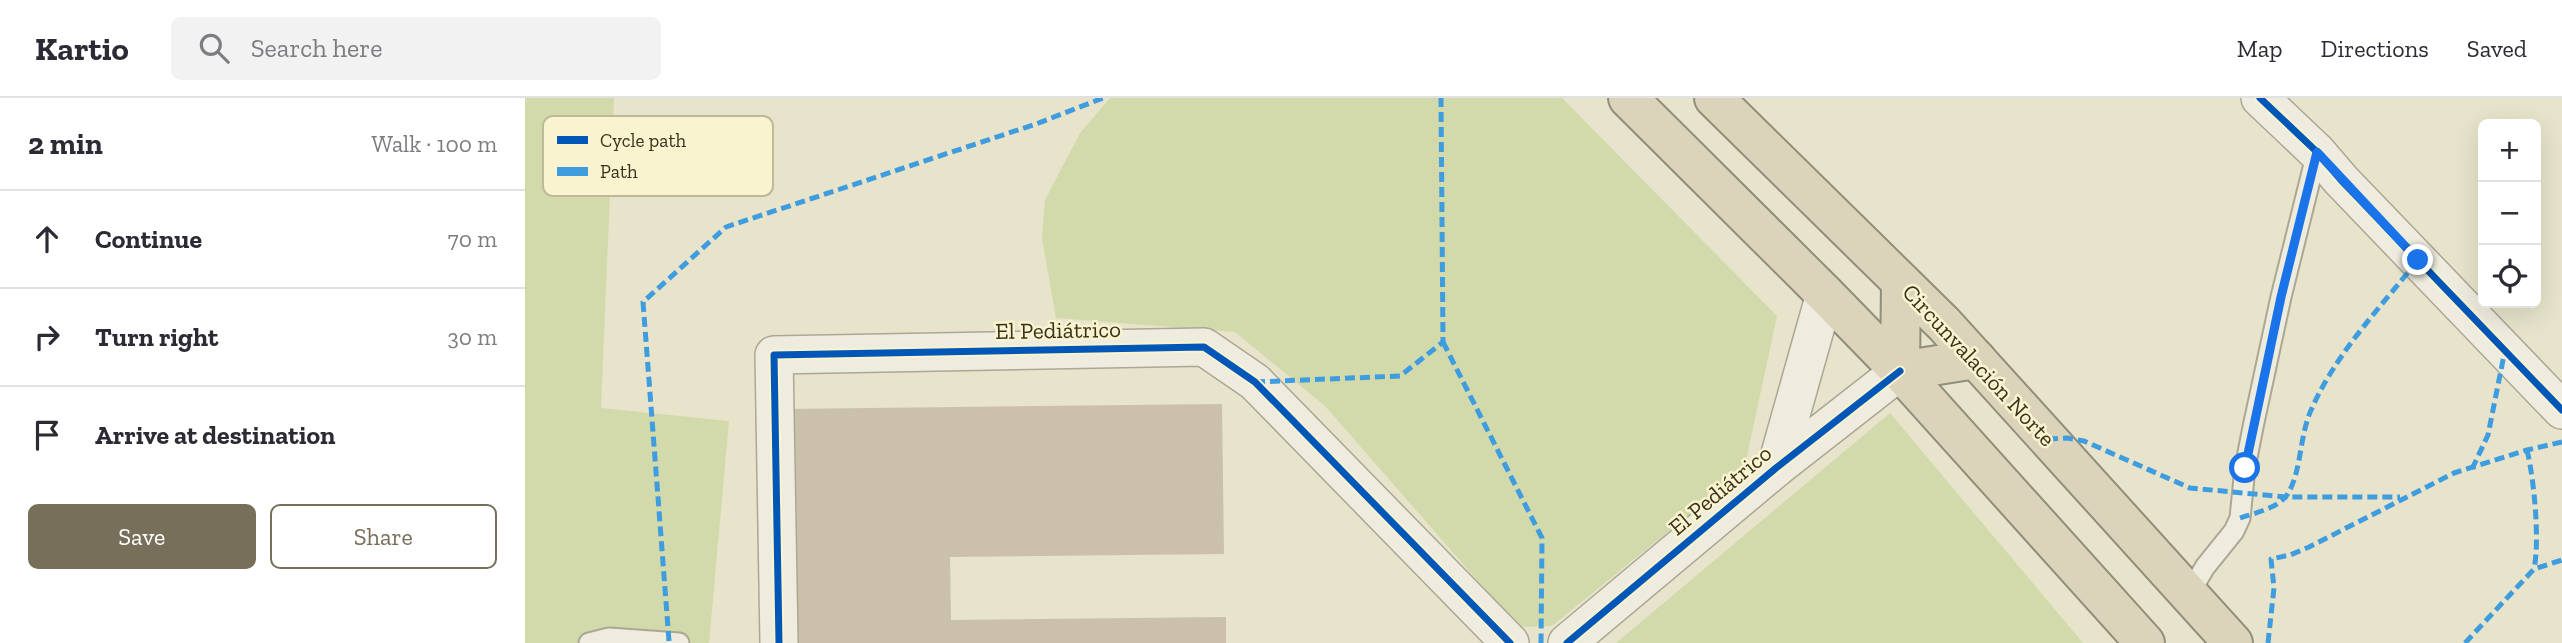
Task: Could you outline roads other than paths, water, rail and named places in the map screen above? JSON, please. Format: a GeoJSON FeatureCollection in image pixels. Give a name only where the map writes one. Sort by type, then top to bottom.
{"type":"FeatureCollection","features":[{"type":"Feature","properties":{"kind":"highway"},"geometry":{"type":"LineString","coordinates":[[1628,98],[1900,371],[2145,643]]}},
{"type":"Feature","properties":{"kind":"highway","name":"Circunvalación Norte"},"geometry":{"type":"LineString","coordinates":[[1714,98],[1976,359],[2233,643]]}},
{"type":"Feature","properties":{"kind":"highway"},"geometry":{"type":"LineString","coordinates":[[1900,371],[1901,282]]}},
{"type":"Feature","properties":{"kind":"highway"},"geometry":{"type":"LineString","coordinates":[[1900,371],[1976,359]]}},
{"type":"Feature","properties":{"kind":"street"},"geometry":{"type":"LineString","coordinates":[[2260,98],[2317,152],[2562,410]]}},
{"type":"Feature","properties":{"kind":"street","name":"El Pediátrico"},"geometry":{"type":"LineString","coordinates":[[1776,468],[1825,294]]}},
{"type":"Feature","properties":{"kind":"street","name":"El Pediátrico"},"geometry":{"type":"LineString","coordinates":[[779,643],[774,355],[1204,347],[1255,382],[1510,643]]}},
{"type":"Feature","properties":{"kind":"street","name":"El Pediátrico"},"geometry":{"type":"LineString","coordinates":[[1567,643],[1776,468],[1900,371]]}},
{"type":"Feature","properties":{"kind":"lane"},"geometry":{"type":"LineString","coordinates":[[2189,594],[2205,567],[2235,531],[2240,518],[2245,468],[2253,427],[2281,297],[2317,152]]}},
{"type":"Feature","properties":{"kind":"lane"},"geometry":{"type":"LineString","coordinates":[[589,643],[609,638],[679,643]]}}]}
